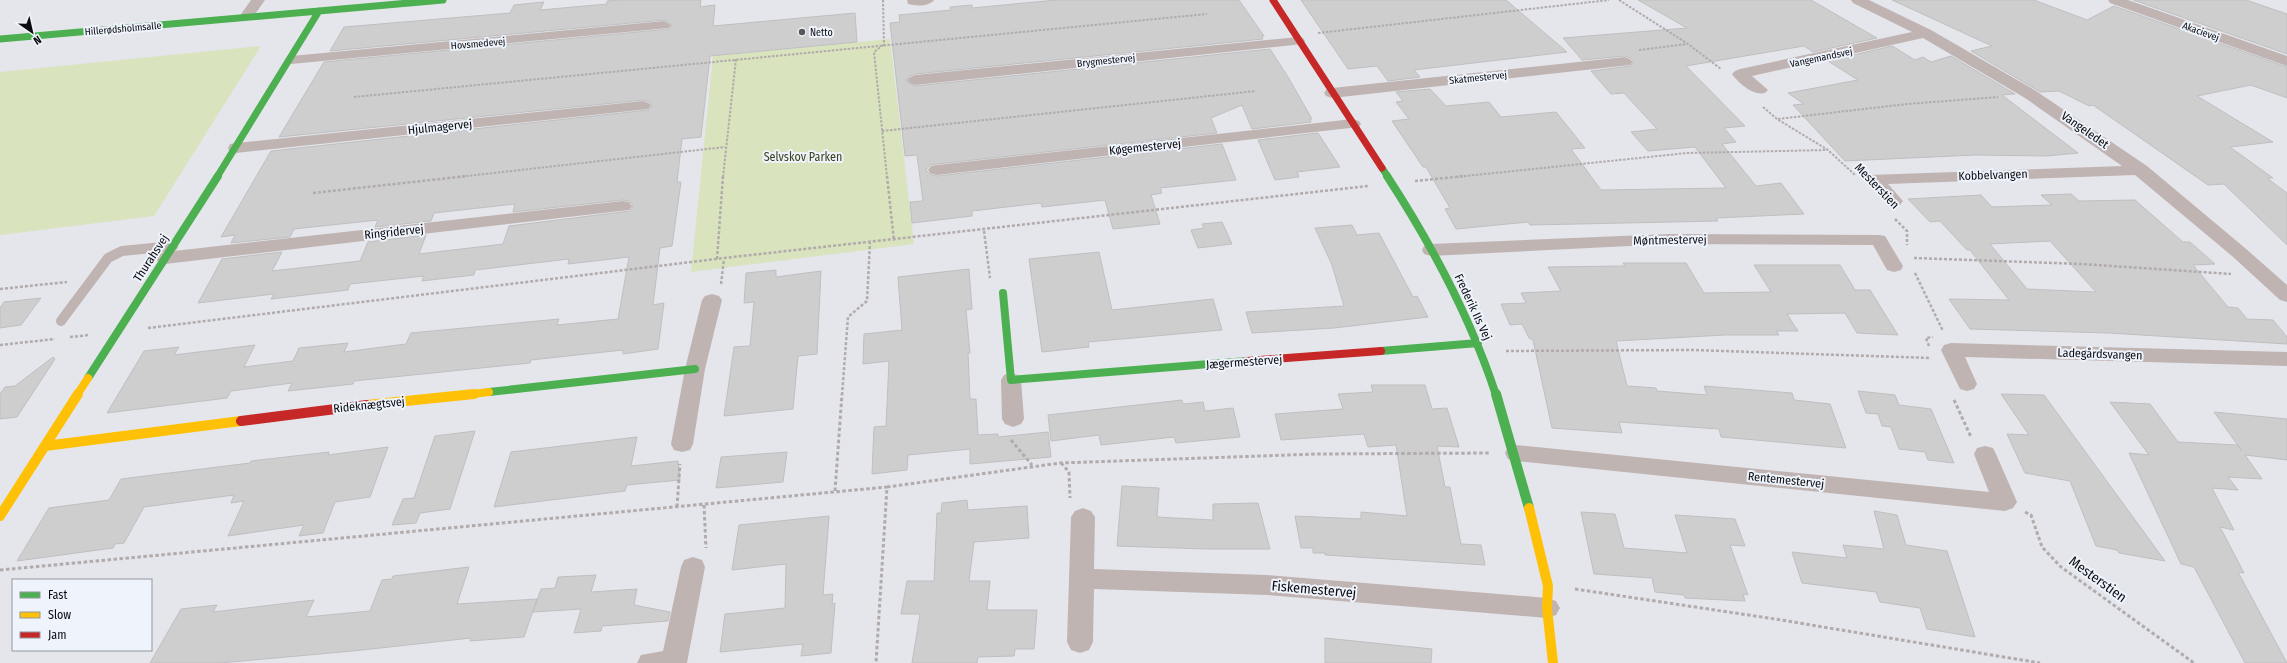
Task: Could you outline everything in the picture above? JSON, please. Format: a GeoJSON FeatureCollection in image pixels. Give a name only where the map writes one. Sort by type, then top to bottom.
{"type":"FeatureCollection","features":[{"type":"Feature","properties":{"kind":"street"},"geometry":{"type":"LineString","coordinates":[[246,17],[258,0]]}},
{"type":"Feature","properties":{"kind":"street","name":"Hillerødsholmsalle"},"geometry":{"type":"LineString","coordinates":[[0,39],[443,0]]}},
{"type":"Feature","properties":{"kind":"street"},"geometry":{"type":"LineString","coordinates":[[913,1],[927,0]]}},
{"type":"Feature","properties":{"kind":"street","name":"Frederik IIs Vej"},"geometry":{"type":"LineString","coordinates":[[1273,0],[1296,38],[1392,184],[1459,301],[1478,344],[1516,453],[1547,597],[1553,663]]}},
{"type":"Feature","properties":{"kind":"street","name":"Vangeledet"},"geometry":{"type":"LineString","coordinates":[[1858,0],[1926,33],[2033,94],[2141,170],[2196,214],[2287,296]]}},
{"type":"Feature","properties":{"kind":"street","name":"Akacievej"},"geometry":{"type":"LineString","coordinates":[[2115,0],[2287,61]]}},
{"type":"Feature","properties":{"kind":"street","name":"Thurahsvej"},"geometry":{"type":"LineString","coordinates":[[0,516],[236,148],[291,60],[319,11]]}},
{"type":"Feature","properties":{"kind":"street","name":"Hovsmedevej"},"geometry":{"type":"LineString","coordinates":[[291,60],[664,25]]}},
{"type":"Feature","properties":{"kind":"street","name":"Vangemandsvej"},"geometry":{"type":"LineString","coordinates":[[1760,97],[1740,74],[1926,33]]}},
{"type":"Feature","properties":{"kind":"street","name":"Brygmestervej"},"geometry":{"type":"LineString","coordinates":[[915,80],[1296,38]]}},
{"type":"Feature","properties":{"kind":"street","name":"Skatmestervej"},"geometry":{"type":"LineString","coordinates":[[1332,93],[1625,62]]}},
{"type":"Feature","properties":{"kind":"street","name":"Hjulmagervej"},"geometry":{"type":"LineString","coordinates":[[236,148],[643,106]]}},
{"type":"Feature","properties":{"kind":"street","name":"Køgemestervej"},"geometry":{"type":"LineString","coordinates":[[937,170],[1352,124]]}},
{"type":"Feature","properties":{"kind":"street","name":"Kobbelvangen"},"geometry":{"type":"LineString","coordinates":[[1892,208],[1875,179],[2141,170]]}},
{"type":"Feature","properties":{"kind":"street","name":"Ringridervej"},"geometry":{"type":"LineString","coordinates":[[169,252],[622,206]]}},
{"type":"Feature","properties":{"kind":"street","name":"Møntmestervej"},"geometry":{"type":"LineString","coordinates":[[1431,250],[1670,239],[1879,240],[1901,262]]}},
{"type":"Feature","properties":{"kind":"street"},"geometry":{"type":"LineString","coordinates":[[1003,293],[1013,419]]}},
{"type":"Feature","properties":{"kind":"street"},"geometry":{"type":"LineString","coordinates":[[682,444],[695,369],[712,300]]}},
{"type":"Feature","properties":{"kind":"street","name":"Jægermestervej"},"geometry":{"type":"LineString","coordinates":[[1011,380],[1478,344]]}},
{"type":"Feature","properties":{"kind":"street","name":"Ladegårdsvangen"},"geometry":{"type":"LineString","coordinates":[[1959,389],[1951,350],[2287,359]]}},
{"type":"Feature","properties":{"kind":"street","name":"Rideknægtsvej"},"geometry":{"type":"LineString","coordinates":[[45,446],[326,410],[695,369]]}},
{"type":"Feature","properties":{"kind":"street","name":"Rentemestervej"},"geometry":{"type":"LineString","coordinates":[[1516,453],[2005,502]]}},
{"type":"Feature","properties":{"kind":"street"},"geometry":{"type":"LineString","coordinates":[[1985,454],[2005,502]]}},
{"type":"Feature","properties":{"kind":"street"},"geometry":{"type":"LineString","coordinates":[[1080,642],[1083,517]]}},
{"type":"Feature","properties":{"kind":"street"},"geometry":{"type":"LineString","coordinates":[[666,662],[692,567]]}},
{"type":"Feature","properties":{"kind":"street","name":"Fiskemestervej"},"geometry":{"type":"LineString","coordinates":[[1082,579],[1547,597]]}},
{"type":"Feature","properties":{"kind":"lane"},"geometry":{"type":"LineString","coordinates":[[61,321],[108,258],[122,251],[169,252]]}},
{"type":"Feature","properties":{"kind":"path"},"geometry":{"type":"LineString","coordinates":[[883,0],[884,45]]}},
{"type":"Feature","properties":{"kind":"path"},"geometry":{"type":"LineString","coordinates":[[1296,38],[1610,0]]}},
{"type":"Feature","properties":{"kind":"path"},"geometry":{"type":"LineString","coordinates":[[1618,0],[1688,44],[1726,74]]}},
{"type":"Feature","properties":{"kind":"path"},"geometry":{"type":"LineString","coordinates":[[354,97],[1207,14]]}},
{"type":"Feature","properties":{"kind":"path"},"geometry":{"type":"LineString","coordinates":[[1625,62],[1619,52],[1688,44]]}},
{"type":"Feature","properties":{"kind":"path"},"geometry":{"type":"LineString","coordinates":[[884,45],[874,52],[894,241]]}},
{"type":"Feature","properties":{"kind":"path"},"geometry":{"type":"LineString","coordinates":[[717,259],[725,147],[736,59]]}},
{"type":"Feature","properties":{"kind":"path"},"geometry":{"type":"LineString","coordinates":[[882,131],[1256,90]]}},
{"type":"Feature","properties":{"kind":"path"},"geometry":{"type":"LineString","coordinates":[[1777,119],[1907,104],[2033,94]]}},
{"type":"Feature","properties":{"kind":"path","name":"Mesterstien"},"geometry":{"type":"LineString","coordinates":[[1760,97],[1777,119],[1828,150],[1859,179]]}},
{"type":"Feature","properties":{"kind":"path"},"geometry":{"type":"LineString","coordinates":[[313,193],[725,147]]}},
{"type":"Feature","properties":{"kind":"path"},"geometry":{"type":"LineString","coordinates":[[118,332],[724,258],[894,241],[1392,184],[1687,153],[1828,150]]}},
{"type":"Feature","properties":{"kind":"path","name":"Mesterstien"},"geometry":{"type":"LineString","coordinates":[[1892,208],[1907,231],[1908,251]]}},
{"type":"Feature","properties":{"kind":"path"},"geometry":{"type":"LineString","coordinates":[[984,231],[990,283],[1003,293]]}},
{"type":"Feature","properties":{"kind":"path"},"geometry":{"type":"LineString","coordinates":[[835,491],[848,318],[867,301],[870,243]]}},
{"type":"Feature","properties":{"kind":"path"},"geometry":{"type":"LineString","coordinates":[[712,300],[720,295],[724,258]]}},
{"type":"Feature","properties":{"kind":"path"},"geometry":{"type":"LineString","coordinates":[[1901,262],[2082,264],[2266,276]]}},
{"type":"Feature","properties":{"kind":"path"},"geometry":{"type":"LineString","coordinates":[[1915,272],[1945,336]]}},
{"type":"Feature","properties":{"kind":"path"},"geometry":{"type":"LineString","coordinates":[[0,289],[91,280]]}},
{"type":"Feature","properties":{"kind":"path"},"geometry":{"type":"LineString","coordinates":[[1478,344],[1503,352],[1693,350],[1934,358],[1926,338],[1939,337]]}},
{"type":"Feature","properties":{"kind":"path"},"geometry":{"type":"LineString","coordinates":[[1959,389],[1974,445],[1985,454]]}},
{"type":"Feature","properties":{"kind":"path"},"geometry":{"type":"LineString","coordinates":[[1013,419],[1002,429],[1032,466]]}},
{"type":"Feature","properties":{"kind":"path"},"geometry":{"type":"LineString","coordinates":[[677,507],[682,444]]}},
{"type":"Feature","properties":{"kind":"path"},"geometry":{"type":"LineString","coordinates":[[0,570],[887,487],[1060,462],[1318,454],[1516,453]]}},
{"type":"Feature","properties":{"kind":"path"},"geometry":{"type":"LineString","coordinates":[[1060,462],[1069,472],[1070,514],[1083,517]]}},
{"type":"Feature","properties":{"kind":"path"},"geometry":{"type":"LineString","coordinates":[[876,663],[887,487]]}},
{"type":"Feature","properties":{"kind":"path","name":"Mesterstien"},"geometry":{"type":"LineString","coordinates":[[2005,502],[2031,514],[2042,547],[2062,567],[2194,663]]}},
{"type":"Feature","properties":{"kind":"path"},"geometry":{"type":"LineString","coordinates":[[692,567],[707,554],[704,505]]}},
{"type":"Feature","properties":{"kind":"path"},"geometry":{"type":"LineString","coordinates":[[1547,597],[1775,619],[2040,663]]}},
{"type":"Feature","properties":{"kind":"green space","name":"Selvskov Parken"},"geometry":{"type":"Polygon","coordinates":[[[890,39],[914,244],[691,272],[713,56],[890,39]]]}},
{"type":"Feature","properties":{"kind":"green space"},"geometry":{"type":"Polygon","coordinates":[[[261,46],[154,216],[0,235],[0,72],[261,46]]]}},
{"type":"Feature","properties":{"kind":"building"},"geometry":{"type":"Polygon","coordinates":[[[701,0],[700,7],[715,5],[713,26],[855,13],[857,42],[710,56],[701,137],[682,139],[677,182],[681,182],[672,246],[660,248],[653,305],[664,303],[658,349],[623,354],[623,350],[531,360],[530,363],[354,381],[353,384],[288,391],[292,383],[231,391],[227,398],[107,413],[144,351],[179,347],[174,355],[255,345],[244,367],[293,361],[299,348],[348,343],[344,352],[406,344],[411,333],[559,319],[557,325],[618,319],[629,257],[568,264],[569,259],[475,270],[474,275],[422,281],[424,276],[350,284],[348,290],[271,299],[274,294],[198,303],[222,259],[282,252],[272,271],[360,261],[368,242],[426,235],[419,254],[503,244],[509,226],[630,211],[633,205],[629,201],[623,200],[513,212],[515,204],[434,213],[431,221],[375,227],[378,220],[294,229],[290,237],[231,243],[235,235],[221,237],[271,151],[649,110],[652,107],[650,102],[643,100],[279,137],[324,62],[669,29],[672,25],[664,20],[330,51],[344,27],[510,13],[514,5],[544,2],[540,10],[607,4],[607,1],[701,0]]]}},
{"type":"Feature","properties":{"kind":"building"},"geometry":{"type":"Polygon","coordinates":[[[1056,0],[1239,0],[1264,36],[1262,36],[1263,39],[915,74],[909,76],[906,81],[915,86],[1270,49],[1312,119],[1310,119],[1311,122],[1252,129],[1242,105],[1211,118],[1217,133],[937,164],[930,165],[926,170],[931,175],[937,176],[1222,144],[1236,180],[1160,188],[1162,193],[1151,195],[1160,224],[1113,229],[1105,200],[1042,207],[1041,203],[972,211],[972,216],[912,223],[910,202],[923,201],[917,155],[905,156],[890,23],[900,22],[899,15],[951,10],[950,7],[972,5],[972,8],[1056,0]]]}},
{"type":"Feature","properties":{"kind":"building"},"geometry":{"type":"Polygon","coordinates":[[[1301,0],[1506,0],[1567,52],[1414,70],[1420,77],[1388,81],[1377,66],[1348,69],[1301,0]]]}},
{"type":"Feature","properties":{"kind":"building"},"geometry":{"type":"Polygon","coordinates":[[[1638,0],[1811,0],[1877,38],[1813,52],[1804,46],[1686,66],[1745,126],[1724,128],[1736,142],[1722,144],[1756,186],[1781,183],[1804,214],[1716,218],[1718,221],[1530,225],[1528,222],[1456,229],[1445,209],[1450,208],[1426,167],[1423,167],[1392,121],[1409,119],[1396,102],[1403,101],[1396,92],[1430,89],[1446,106],[1489,102],[1501,117],[1556,112],[1585,148],[1571,149],[1601,190],[1726,188],[1695,147],[1648,151],[1631,132],[1657,129],[1624,93],[1611,94],[1591,71],[1630,66],[1634,62],[1631,58],[1625,56],[1582,60],[1563,38],[1687,28],[1638,0]]]}},
{"type":"Feature","properties":{"kind":"building"},"geometry":{"type":"Polygon","coordinates":[[[1892,0],[2034,0],[2087,20],[2114,6],[2287,67],[2287,98],[2251,85],[2197,96],[2273,142],[2230,147],[2273,178],[2267,178],[2287,193],[2287,245],[2224,184],[2208,185],[2093,105],[2089,106],[2059,91],[2040,92],[1971,51],[1992,46],[1892,0]]]}},
{"type":"Feature","properties":{"kind":"building"},"geometry":{"type":"Polygon","coordinates":[[[2133,0],[2246,0],[2287,14],[2287,54],[2133,0]]]}},
{"type":"Feature","properties":{"kind":"building"},"geometry":{"type":"Polygon","coordinates":[[[1892,46],[1915,60],[1923,57],[1931,62],[1951,56],[2015,94],[2002,95],[2078,153],[2047,156],[1975,155],[1845,161],[1793,105],[1804,104],[1788,93],[1858,80],[1828,61],[1892,46]]]}},
{"type":"Feature","properties":{"kind":"building"},"geometry":{"type":"Polygon","coordinates":[[[1318,133],[1340,167],[1297,172],[1299,177],[1275,180],[1258,140],[1318,133]]]}},
{"type":"Feature","properties":{"kind":"building"},"geometry":{"type":"Polygon","coordinates":[[[2071,194],[2079,201],[2135,200],[2183,242],[2190,242],[2215,264],[2193,265],[2228,307],[2238,308],[2247,319],[2273,320],[2287,337],[2287,344],[2109,333],[1970,329],[1949,299],[2009,300],[1970,250],[1967,250],[1940,221],[1930,222],[1908,199],[1981,195],[1992,207],[2052,205],[2041,195],[2071,194]],[[2050,241],[1990,244],[2027,289],[2096,292],[2050,241]]]}},
{"type":"Feature","properties":{"kind":"building"},"geometry":{"type":"Polygon","coordinates":[[[1222,222],[1232,244],[1198,248],[1191,230],[1204,228],[1202,224],[1222,222]]]}},
{"type":"Feature","properties":{"kind":"building"},"geometry":{"type":"Polygon","coordinates":[[[1352,225],[1357,235],[1379,233],[1413,297],[1417,296],[1428,317],[1334,328],[1252,333],[1246,312],[1344,306],[1332,265],[1315,228],[1352,225]]]}},
{"type":"Feature","properties":{"kind":"building"},"geometry":{"type":"Polygon","coordinates":[[[1099,252],[1112,310],[1213,299],[1222,330],[1088,342],[1089,347],[1042,352],[1029,259],[1099,252]]]}},
{"type":"Feature","properties":{"kind":"building"},"geometry":{"type":"Polygon","coordinates":[[[1623,263],[1686,263],[1704,293],[1771,292],[1754,265],[1840,265],[1855,290],[1870,290],[1898,335],[1857,333],[1845,313],[1787,314],[1798,331],[1776,331],[1779,335],[1725,335],[1616,341],[1627,386],[1656,388],[1657,391],[1707,395],[1704,386],[1792,393],[1794,400],[1830,404],[1846,448],[1721,437],[1719,429],[1619,422],[1622,433],[1552,428],[1533,340],[1529,338],[1522,324],[1510,325],[1501,304],[1526,303],[1521,293],[1561,291],[1548,267],[1625,266],[1623,263]]]}},
{"type":"Feature","properties":{"kind":"building"},"geometry":{"type":"Polygon","coordinates":[[[969,269],[972,309],[966,310],[970,353],[968,353],[970,399],[976,399],[978,435],[998,434],[998,437],[1048,432],[1051,457],[970,464],[970,449],[908,455],[907,470],[872,474],[874,427],[886,426],[889,361],[863,364],[864,334],[902,330],[898,277],[969,269]]]}},
{"type":"Feature","properties":{"kind":"building"},"geometry":{"type":"Polygon","coordinates":[[[776,270],[776,277],[821,271],[817,354],[798,356],[793,409],[724,416],[734,347],[750,346],[754,302],[744,303],[746,273],[776,270]]]}},
{"type":"Feature","properties":{"kind":"building"},"geometry":{"type":"Polygon","coordinates":[[[41,298],[21,325],[0,328],[0,308],[4,302],[41,298]]]}},
{"type":"Feature","properties":{"kind":"building"},"geometry":{"type":"Polygon","coordinates":[[[53,357],[55,359],[17,417],[0,419],[0,394],[5,387],[15,386],[53,357]]]}},
{"type":"Feature","properties":{"kind":"building"},"geometry":{"type":"Polygon","coordinates":[[[1371,385],[1425,385],[1432,409],[1447,408],[1459,447],[1437,446],[1445,487],[1450,487],[1461,544],[1481,545],[1485,565],[1325,555],[1325,553],[1313,553],[1313,548],[1301,548],[1295,516],[1361,519],[1361,512],[1407,516],[1396,445],[1368,447],[1364,434],[1281,440],[1275,414],[1343,409],[1338,394],[1373,392],[1371,385]]]}},
{"type":"Feature","properties":{"kind":"building"},"geometry":{"type":"Polygon","coordinates":[[[1858,391],[1895,395],[1899,405],[1931,409],[1954,463],[1928,460],[1925,452],[1899,449],[1891,427],[1882,426],[1878,414],[1866,413],[1858,391]]]}},
{"type":"Feature","properties":{"kind":"building"},"geometry":{"type":"Polygon","coordinates":[[[2001,394],[2044,395],[2165,561],[2119,553],[2117,550],[2096,546],[2070,481],[2025,473],[2007,434],[2029,435],[2001,394]]]}},
{"type":"Feature","properties":{"kind":"building"},"geometry":{"type":"Polygon","coordinates":[[[1182,400],[1183,404],[1203,402],[1205,411],[1233,408],[1240,437],[1176,443],[1174,437],[1101,445],[1099,435],[1051,441],[1048,415],[1182,400]]]}},
{"type":"Feature","properties":{"kind":"building"},"geometry":{"type":"Polygon","coordinates":[[[2110,402],[2150,404],[2178,442],[2237,445],[2242,451],[2214,412],[2287,419],[2287,460],[2245,455],[2262,479],[2228,477],[2238,490],[2212,488],[2234,530],[2220,527],[2244,573],[2238,572],[2287,663],[2245,663],[2194,567],[2181,564],[2129,453],[2149,455],[2110,402]]]}},
{"type":"Feature","properties":{"kind":"building"},"geometry":{"type":"Polygon","coordinates":[[[475,431],[450,509],[420,513],[416,523],[392,525],[403,499],[414,498],[435,436],[475,431]]]}},
{"type":"Feature","properties":{"kind":"building"},"geometry":{"type":"Polygon","coordinates":[[[637,437],[631,466],[678,461],[680,480],[627,485],[625,491],[494,507],[511,452],[637,437]]]}},
{"type":"Feature","properties":{"kind":"building"},"geometry":{"type":"Polygon","coordinates":[[[388,447],[370,497],[335,502],[323,533],[299,536],[304,525],[228,536],[244,501],[231,503],[234,495],[144,507],[124,543],[115,544],[113,548],[17,561],[49,508],[109,500],[121,479],[250,463],[251,461],[329,452],[328,455],[388,447]]]}},
{"type":"Feature","properties":{"kind":"building"},"geometry":{"type":"Polygon","coordinates":[[[787,452],[783,482],[716,488],[721,457],[787,452]]]}},
{"type":"Feature","properties":{"kind":"building"},"geometry":{"type":"Polygon","coordinates":[[[1122,486],[1159,488],[1157,517],[1213,520],[1213,504],[1258,503],[1270,549],[1206,549],[1117,546],[1122,486]]]}},
{"type":"Feature","properties":{"kind":"building"},"geometry":{"type":"Polygon","coordinates":[[[967,500],[968,510],[1027,506],[1029,538],[974,542],[969,581],[990,581],[987,610],[1037,610],[1034,649],[1015,649],[1014,656],[978,657],[977,663],[912,663],[920,614],[901,614],[907,581],[934,581],[937,513],[941,513],[942,503],[967,500]]]}},
{"type":"Feature","properties":{"kind":"building"},"geometry":{"type":"Polygon","coordinates":[[[1874,511],[1897,515],[1906,545],[1947,551],[1975,637],[1927,629],[1920,608],[1880,602],[1876,592],[1802,583],[1792,552],[1847,558],[1843,545],[1884,549],[1874,511]]]}},
{"type":"Feature","properties":{"kind":"building"},"geometry":{"type":"Polygon","coordinates":[[[1581,512],[1615,514],[1624,548],[1687,553],[1675,515],[1735,519],[1745,546],[1730,545],[1748,595],[1743,594],[1745,601],[1685,598],[1684,595],[1655,592],[1652,578],[1594,574],[1581,512]]]}},
{"type":"Feature","properties":{"kind":"building"},"geometry":{"type":"Polygon","coordinates":[[[829,516],[823,595],[833,594],[832,604],[835,603],[831,653],[801,656],[803,644],[720,652],[725,614],[785,608],[786,564],[732,570],[739,525],[829,516]]]}},
{"type":"Feature","properties":{"kind":"building"},"geometry":{"type":"Polygon","coordinates":[[[469,567],[457,604],[537,599],[524,637],[470,641],[471,638],[353,651],[220,663],[150,663],[181,609],[217,605],[213,612],[314,600],[306,617],[370,611],[382,580],[392,579],[393,576],[469,567]]]}},
{"type":"Feature","properties":{"kind":"building"},"geometry":{"type":"Polygon","coordinates":[[[596,575],[591,592],[637,589],[634,605],[670,612],[668,621],[602,626],[601,631],[574,633],[581,609],[533,612],[541,589],[555,588],[558,577],[596,575]]]}},
{"type":"Feature","properties":{"kind":"building"},"geometry":{"type":"Polygon","coordinates":[[[1325,638],[1432,649],[1431,663],[1325,663],[1325,638]]]}},
{"type":"Feature","properties":{"kind":"traffic: fast"},"geometry":{"type":"LineString","coordinates":[[0,39],[443,0]]}},
{"type":"Feature","properties":{"kind":"traffic: fast"},"geometry":{"type":"LineString","coordinates":[[88,378],[236,148],[319,11]]}},
{"type":"Feature","properties":{"kind":"traffic: fast"},"geometry":{"type":"LineString","coordinates":[[1382,168],[1432,249],[1465,313],[1483,356],[1498,399],[1529,508]]}},
{"type":"Feature","properties":{"kind":"traffic: fast"},"geometry":{"type":"LineString","coordinates":[[1003,293],[1011,380],[1247,361]]}},
{"type":"Feature","properties":{"kind":"traffic: fast"},"geometry":{"type":"LineString","coordinates":[[1381,351],[1478,343]]}},
{"type":"Feature","properties":{"kind":"traffic: fast"},"geometry":{"type":"LineString","coordinates":[[489,392],[695,369]]}},
{"type":"Feature","properties":{"kind":"traffic: slow"},"geometry":{"type":"LineString","coordinates":[[0,516],[88,378]]}},
{"type":"Feature","properties":{"kind":"traffic: slow"},"geometry":{"type":"LineString","coordinates":[[367,405],[489,392]]}},
{"type":"Feature","properties":{"kind":"traffic: slow"},"geometry":{"type":"LineString","coordinates":[[45,446],[241,421]]}},
{"type":"Feature","properties":{"kind":"traffic: slow"},"geometry":{"type":"LineString","coordinates":[[1529,508],[1548,586],[1547,608],[1553,663]]}},
{"type":"Feature","properties":{"kind":"traffic: jam"},"geometry":{"type":"LineString","coordinates":[[1273,0],[1382,168]]}},
{"type":"Feature","properties":{"kind":"traffic: jam"},"geometry":{"type":"LineString","coordinates":[[1247,361],[1381,351]]}},
{"type":"Feature","properties":{"kind":"traffic: jam"},"geometry":{"type":"LineString","coordinates":[[241,421],[367,405]]}},
{"type":"Feature","properties":{"kind":"place","name":"Netto"},"geometry":{"type":"Point","coordinates":[802,32]}}]}
